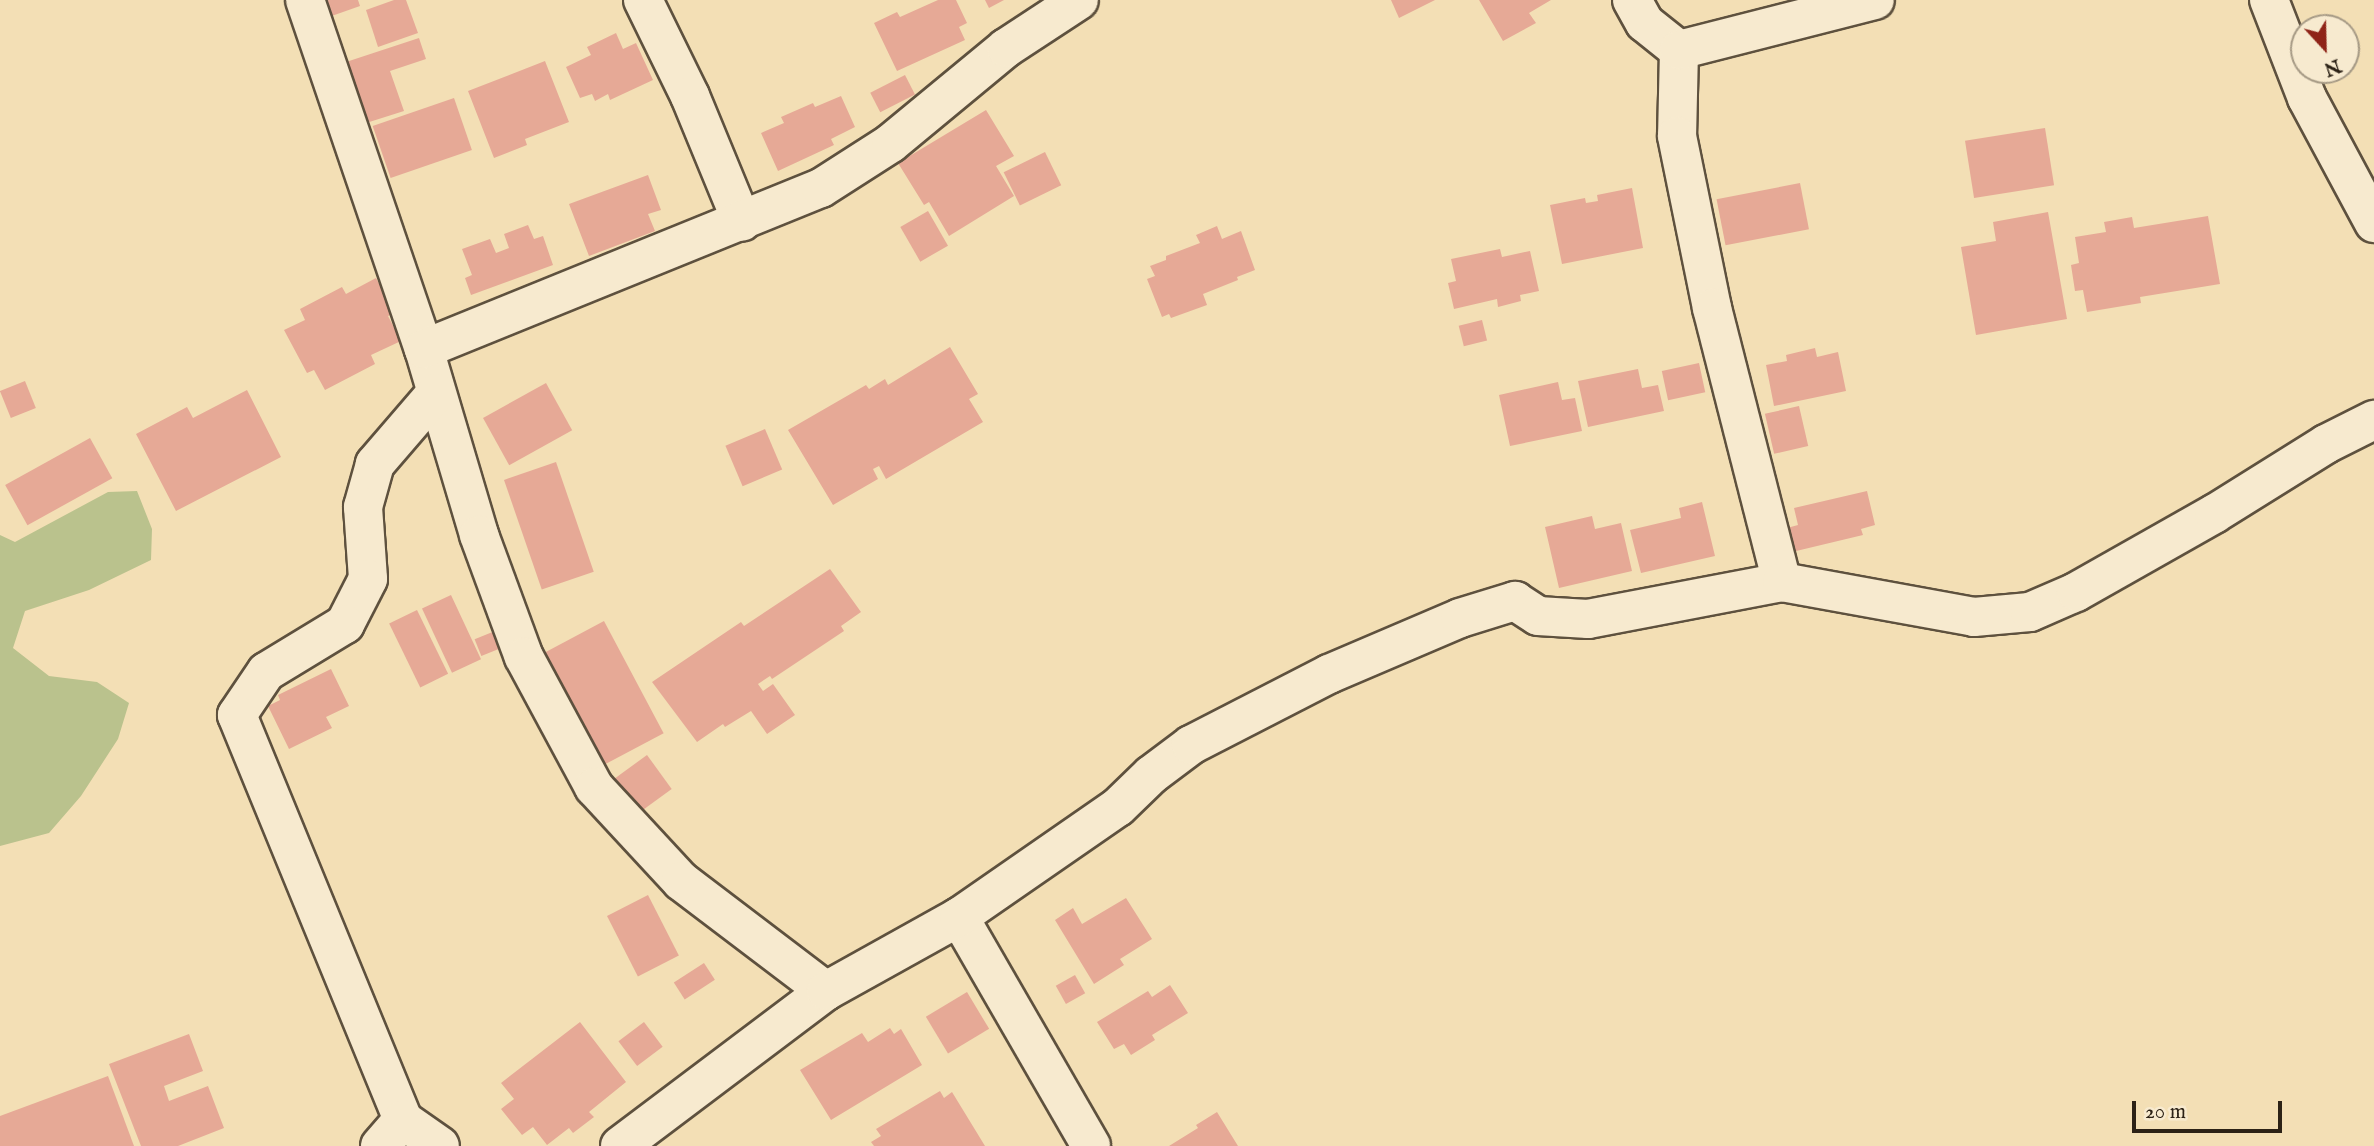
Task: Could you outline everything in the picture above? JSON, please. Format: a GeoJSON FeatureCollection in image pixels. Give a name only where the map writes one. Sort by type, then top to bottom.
{"type":"FeatureCollection","features":[{"type":"Feature","properties":{"kind":"street"},"geometry":{"type":"LineString","coordinates":[[305,0],[424,349],[479,535],[524,657],[594,787],[681,881],[826,991]]}},
{"type":"Feature","properties":{"kind":"street"},"geometry":{"type":"LineString","coordinates":[[643,0],[690,96],[742,222]]}},
{"type":"Feature","properties":{"kind":"street"},"geometry":{"type":"LineString","coordinates":[[424,349],[821,188],[868,158],[1006,48],[1079,0]]}},
{"type":"Feature","properties":{"kind":"street"},"geometry":{"type":"LineString","coordinates":[[1632,0],[1646,23],[1678,50]]}},
{"type":"Feature","properties":{"kind":"street"},"geometry":{"type":"LineString","coordinates":[[1678,50],[1875,0]]}},
{"type":"Feature","properties":{"kind":"street"},"geometry":{"type":"LineString","coordinates":[[2269,0],[2307,98],[2374,223]]}},
{"type":"Feature","properties":{"kind":"street"},"geometry":{"type":"LineString","coordinates":[[1678,50],[1677,136],[1712,308],[1782,582]]}},
{"type":"Feature","properties":{"kind":"street"},"geometry":{"type":"LineString","coordinates":[[436,393],[374,464],[363,507],[368,579],[345,624],[266,672],[237,715],[392,1133],[440,1146]]}},
{"type":"Feature","properties":{"kind":"street"},"geometry":{"type":"LineString","coordinates":[[621,1146],[826,991],[959,917],[1118,807],[1151,775],[1191,745],[1329,674],[1460,618],[1516,601],[1538,616],[1588,619],[1782,582],[1974,617],[2031,612],[2077,592],[2214,514],[2326,444],[2374,420]]}},
{"type":"Feature","properties":{"kind":"street"},"geometry":{"type":"LineString","coordinates":[[959,917],[1091,1146]]}},
{"type":"Feature","properties":{"kind":"green space"},"geometry":{"type":"Polygon","coordinates":[[[137,491],[152,529],[151,560],[89,590],[25,611],[13,648],[49,676],[97,682],[129,703],[118,739],[81,796],[49,833],[0,846],[0,535],[15,542],[108,492],[137,491]]]}},
{"type":"Feature","properties":{"kind":"building"},"geometry":{"type":"Polygon","coordinates":[[[319,0],[358,0],[360,6],[326,18],[319,0]]]}},
{"type":"Feature","properties":{"kind":"building"},"geometry":{"type":"Polygon","coordinates":[[[394,0],[406,0],[418,33],[378,47],[366,10],[394,0]]]}},
{"type":"Feature","properties":{"kind":"building"},"geometry":{"type":"Polygon","coordinates":[[[938,0],[956,0],[967,23],[959,27],[965,40],[897,71],[874,23],[897,12],[900,17],[938,0]]]}},
{"type":"Feature","properties":{"kind":"building"},"geometry":{"type":"Polygon","coordinates":[[[985,0],[1004,0],[989,8],[985,0]]]}},
{"type":"Feature","properties":{"kind":"building"},"geometry":{"type":"Polygon","coordinates":[[[1391,0],[1435,0],[1399,18],[1391,0]]]}},
{"type":"Feature","properties":{"kind":"building"},"geometry":{"type":"Polygon","coordinates":[[[1479,0],[1551,0],[1529,13],[1536,23],[1503,41],[1479,0]]]}},
{"type":"Feature","properties":{"kind":"building"},"geometry":{"type":"Polygon","coordinates":[[[616,33],[623,49],[636,43],[653,80],[610,100],[608,94],[595,101],[592,94],[580,98],[566,67],[591,55],[587,47],[616,33]]]}},
{"type":"Feature","properties":{"kind":"building"},"geometry":{"type":"Polygon","coordinates":[[[419,38],[426,59],[390,71],[404,111],[363,124],[343,63],[419,38]]]}},
{"type":"Feature","properties":{"kind":"building"},"geometry":{"type":"Polygon","coordinates":[[[545,61],[569,122],[525,139],[527,145],[494,158],[468,91],[545,61]]]}},
{"type":"Feature","properties":{"kind":"building"},"geometry":{"type":"Polygon","coordinates":[[[905,75],[915,95],[880,112],[870,93],[905,75]]]}},
{"type":"Feature","properties":{"kind":"building"},"geometry":{"type":"Polygon","coordinates":[[[841,96],[855,127],[831,139],[834,145],[778,171],[761,133],[784,123],[781,117],[813,103],[815,107],[841,96]]]}},
{"type":"Feature","properties":{"kind":"building"},"geometry":{"type":"Polygon","coordinates":[[[454,98],[472,150],[391,178],[373,126],[454,98]]]}},
{"type":"Feature","properties":{"kind":"building"},"geometry":{"type":"Polygon","coordinates":[[[986,110],[1014,156],[996,166],[1014,196],[949,236],[929,202],[924,205],[898,163],[986,110]]]}},
{"type":"Feature","properties":{"kind":"building"},"geometry":{"type":"Polygon","coordinates":[[[2045,128],[2054,185],[1974,198],[1965,141],[2045,128]]]}},
{"type":"Feature","properties":{"kind":"building"},"geometry":{"type":"Polygon","coordinates":[[[1045,152],[1061,185],[1020,205],[1004,172],[1045,152]]]}},
{"type":"Feature","properties":{"kind":"building"},"geometry":{"type":"Polygon","coordinates":[[[648,175],[661,210],[648,214],[655,231],[589,256],[569,204],[648,175]]]}},
{"type":"Feature","properties":{"kind":"building"},"geometry":{"type":"Polygon","coordinates":[[[1800,183],[1809,229],[1726,245],[1717,199],[1800,183]]]}},
{"type":"Feature","properties":{"kind":"building"},"geometry":{"type":"Polygon","coordinates":[[[1632,188],[1643,248],[1562,264],[1550,205],[1585,198],[1586,203],[1598,201],[1597,195],[1632,188]]]}},
{"type":"Feature","properties":{"kind":"building"},"geometry":{"type":"Polygon","coordinates":[[[928,211],[948,246],[920,262],[900,227],[928,211]]]}},
{"type":"Feature","properties":{"kind":"building"},"geometry":{"type":"Polygon","coordinates":[[[2048,212],[2067,319],[1976,335],[1961,247],[1996,241],[1993,222],[2048,212]]]}},
{"type":"Feature","properties":{"kind":"building"},"geometry":{"type":"Polygon","coordinates":[[[2208,216],[2220,284],[2140,297],[2141,303],[2087,312],[2083,290],[2075,291],[2071,265],[2079,263],[2075,237],[2106,232],[2104,222],[2132,217],[2134,228],[2208,216]]]}},
{"type":"Feature","properties":{"kind":"building"},"geometry":{"type":"Polygon","coordinates":[[[528,225],[534,239],[543,236],[553,265],[471,295],[465,278],[472,275],[462,249],[490,239],[496,253],[509,248],[504,234],[528,225]]]}},
{"type":"Feature","properties":{"kind":"building"},"geometry":{"type":"Polygon","coordinates":[[[1217,226],[1222,239],[1241,231],[1255,270],[1203,294],[1207,305],[1171,318],[1169,314],[1162,317],[1147,279],[1155,276],[1150,266],[1166,260],[1166,256],[1200,243],[1196,235],[1217,226]]]}},
{"type":"Feature","properties":{"kind":"building"},"geometry":{"type":"Polygon","coordinates":[[[1500,249],[1502,257],[1530,251],[1539,291],[1520,295],[1521,301],[1498,307],[1497,299],[1454,309],[1448,283],[1456,281],[1451,259],[1500,249]]]}},
{"type":"Feature","properties":{"kind":"building"},"geometry":{"type":"Polygon","coordinates":[[[376,278],[395,313],[388,316],[401,341],[371,355],[375,364],[325,390],[314,370],[307,373],[284,330],[305,320],[300,309],[342,287],[346,294],[376,278]]]}},
{"type":"Feature","properties":{"kind":"building"},"geometry":{"type":"Polygon","coordinates":[[[1482,320],[1487,340],[1464,346],[1459,326],[1482,320]]]}},
{"type":"Feature","properties":{"kind":"building"},"geometry":{"type":"Polygon","coordinates":[[[950,347],[978,394],[969,399],[983,422],[886,479],[879,466],[873,469],[878,479],[833,505],[788,430],[866,385],[869,389],[885,379],[888,385],[950,347]]]}},
{"type":"Feature","properties":{"kind":"building"},"geometry":{"type":"Polygon","coordinates":[[[1815,348],[1817,357],[1838,352],[1846,391],[1774,406],[1766,365],[1787,361],[1786,355],[1815,348]]]}},
{"type":"Feature","properties":{"kind":"building"},"geometry":{"type":"Polygon","coordinates":[[[1699,363],[1705,392],[1668,400],[1662,371],[1699,363]]]}},
{"type":"Feature","properties":{"kind":"building"},"geometry":{"type":"Polygon","coordinates":[[[1638,369],[1642,388],[1658,385],[1664,411],[1588,427],[1578,381],[1638,369]]]}},
{"type":"Feature","properties":{"kind":"building"},"geometry":{"type":"Polygon","coordinates":[[[25,381],[36,408],[11,418],[0,391],[25,381]]]}},
{"type":"Feature","properties":{"kind":"building"},"geometry":{"type":"Polygon","coordinates":[[[1558,382],[1562,400],[1575,398],[1582,431],[1510,446],[1499,395],[1558,382]]]}},
{"type":"Feature","properties":{"kind":"building"},"geometry":{"type":"Polygon","coordinates":[[[546,383],[572,430],[509,465],[483,418],[546,383]]]}},
{"type":"Feature","properties":{"kind":"building"},"geometry":{"type":"Polygon","coordinates":[[[247,390],[281,457],[176,511],[136,434],[187,407],[193,418],[247,390]]]}},
{"type":"Feature","properties":{"kind":"building"},"geometry":{"type":"Polygon","coordinates":[[[1799,406],[1808,446],[1774,454],[1765,414],[1799,406]]]}},
{"type":"Feature","properties":{"kind":"building"},"geometry":{"type":"Polygon","coordinates":[[[765,429],[782,470],[743,486],[725,446],[765,429]]]}},
{"type":"Feature","properties":{"kind":"building"},"geometry":{"type":"Polygon","coordinates":[[[90,438],[112,478],[27,525],[5,485],[90,438]]]}},
{"type":"Feature","properties":{"kind":"building"},"geometry":{"type":"Polygon","coordinates":[[[556,462],[594,572],[542,590],[504,480],[556,462]]]}},
{"type":"Feature","properties":{"kind":"building"},"geometry":{"type":"Polygon","coordinates":[[[1867,491],[1875,525],[1861,529],[1863,535],[1792,552],[1787,528],[1798,525],[1794,508],[1867,491]]]}},
{"type":"Feature","properties":{"kind":"building"},"geometry":{"type":"Polygon","coordinates":[[[1702,502],[1715,556],[1641,573],[1630,530],[1681,518],[1679,508],[1702,502]]]}},
{"type":"Feature","properties":{"kind":"building"},"geometry":{"type":"Polygon","coordinates":[[[1592,516],[1595,529],[1621,523],[1632,571],[1559,588],[1545,527],[1592,516]]]}},
{"type":"Feature","properties":{"kind":"building"},"geometry":{"type":"Polygon","coordinates":[[[830,569],[861,612],[841,626],[844,631],[772,679],[770,676],[758,684],[763,691],[773,684],[795,715],[767,734],[751,711],[725,727],[723,724],[697,742],[652,682],[741,622],[744,626],[830,569]]]}},
{"type":"Feature","properties":{"kind":"building"},"geometry":{"type":"Polygon","coordinates":[[[451,595],[481,659],[452,673],[422,609],[451,595]]]}},
{"type":"Feature","properties":{"kind":"building"},"geometry":{"type":"Polygon","coordinates":[[[417,610],[448,674],[420,687],[389,624],[417,610]]]}},
{"type":"Feature","properties":{"kind":"building"},"geometry":{"type":"Polygon","coordinates":[[[604,621],[664,733],[604,765],[544,653],[604,621]]]}},
{"type":"Feature","properties":{"kind":"building"},"geometry":{"type":"Polygon","coordinates":[[[495,631],[502,648],[481,656],[475,639],[495,631]]]}},
{"type":"Feature","properties":{"kind":"building"},"geometry":{"type":"Polygon","coordinates":[[[331,669],[349,706],[326,717],[332,728],[289,749],[268,706],[280,700],[278,695],[331,669]]]}},
{"type":"Feature","properties":{"kind":"building"},"geometry":{"type":"Polygon","coordinates":[[[647,755],[672,789],[638,814],[613,780],[647,755]]]}},
{"type":"Feature","properties":{"kind":"building"},"geometry":{"type":"Polygon","coordinates":[[[648,895],[679,956],[638,976],[607,916],[648,895]]]}},
{"type":"Feature","properties":{"kind":"building"},"geometry":{"type":"Polygon","coordinates":[[[1126,898],[1152,939],[1120,959],[1124,965],[1094,984],[1055,920],[1073,908],[1082,924],[1126,898]]]}},
{"type":"Feature","properties":{"kind":"building"},"geometry":{"type":"Polygon","coordinates":[[[704,963],[715,980],[685,999],[674,983],[704,963]]]}},
{"type":"Feature","properties":{"kind":"building"},"geometry":{"type":"Polygon","coordinates":[[[1075,975],[1085,993],[1066,1004],[1056,986],[1075,975]]]}},
{"type":"Feature","properties":{"kind":"building"},"geometry":{"type":"Polygon","coordinates":[[[1170,985],[1188,1013],[1152,1035],[1155,1040],[1131,1055],[1124,1044],[1114,1049],[1097,1022],[1148,991],[1152,997],[1170,985]]]}},
{"type":"Feature","properties":{"kind":"building"},"geometry":{"type":"Polygon","coordinates":[[[967,992],[989,1029],[948,1054],[926,1017],[967,992]]]}},
{"type":"Feature","properties":{"kind":"building"},"geometry":{"type":"Polygon","coordinates":[[[580,1022],[626,1082],[589,1112],[594,1117],[573,1133],[569,1128],[547,1145],[533,1127],[522,1135],[501,1109],[514,1099],[501,1083],[580,1022]]]}},
{"type":"Feature","properties":{"kind":"building"},"geometry":{"type":"Polygon","coordinates":[[[644,1022],[663,1047],[637,1066],[618,1041],[644,1022]]]}},
{"type":"Feature","properties":{"kind":"building"},"geometry":{"type":"Polygon","coordinates":[[[890,1028],[894,1034],[901,1029],[922,1065],[831,1120],[800,1070],[862,1033],[868,1042],[890,1028]]]}},
{"type":"Feature","properties":{"kind":"building"},"geometry":{"type":"Polygon","coordinates":[[[189,1034],[203,1071],[164,1086],[169,1101],[208,1086],[224,1128],[178,1146],[141,1146],[109,1064],[189,1034]]]}},
{"type":"Feature","properties":{"kind":"building"},"geometry":{"type":"Polygon","coordinates":[[[108,1076],[134,1146],[0,1146],[0,1116],[108,1076]]]}},
{"type":"Feature","properties":{"kind":"building"},"geometry":{"type":"Polygon","coordinates":[[[940,1091],[944,1098],[952,1092],[985,1146],[874,1146],[871,1142],[881,1136],[876,1129],[940,1091]]]}},
{"type":"Feature","properties":{"kind":"building"},"geometry":{"type":"Polygon","coordinates":[[[1217,1112],[1238,1146],[1169,1146],[1198,1128],[1196,1125],[1217,1112]]]}}]}
